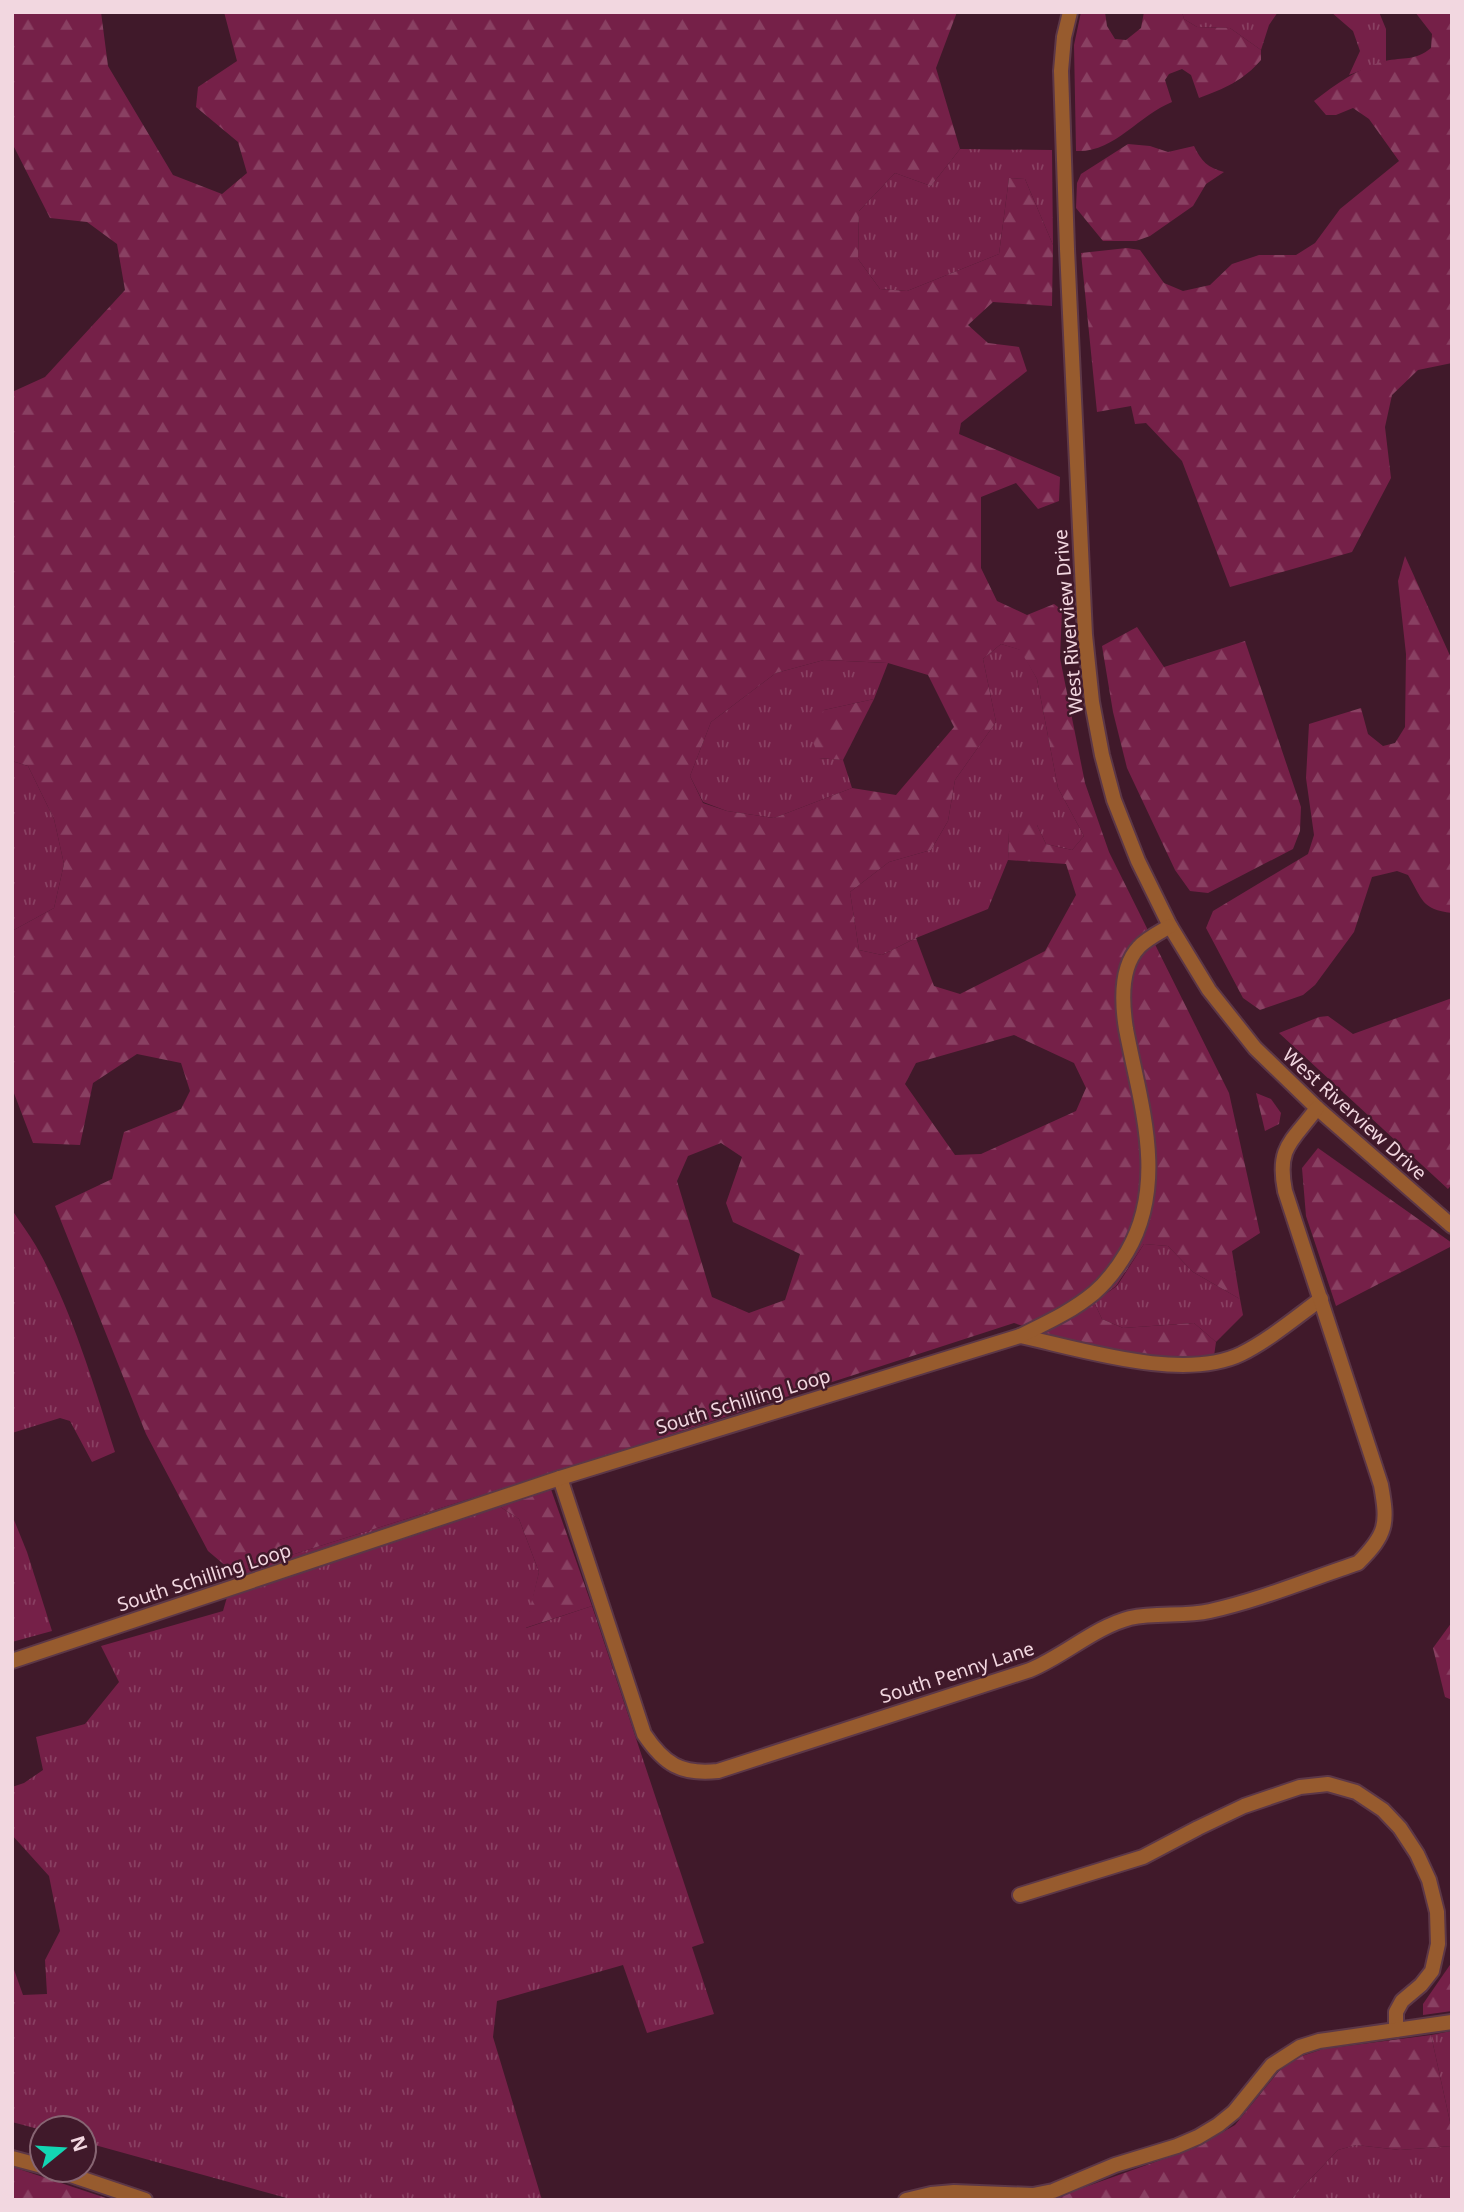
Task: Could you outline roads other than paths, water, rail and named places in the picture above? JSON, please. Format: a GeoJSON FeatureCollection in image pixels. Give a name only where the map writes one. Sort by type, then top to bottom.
{"type":"FeatureCollection","features":[{"type":"Feature","properties":{"kind":"street","name":"West Riverview Drive"},"geometry":{"type":"LineString","coordinates":[[1070,12],[1064,37],[1061,71],[1085,635],[1092,702],[1114,800],[1138,861],[1170,926],[1209,990],[1245,1037],[1317,1108],[1452,1226]]}},
{"type":"Feature","properties":{"kind":"street","name":"South Schilling Loop"},"geometry":{"type":"LineString","coordinates":[[12,1661],[559,1478],[1020,1336],[1067,1313],[1111,1276],[1133,1241],[1142,1220],[1150,1168],[1124,1017],[1124,982],[1138,947],[1170,926]]}},
{"type":"Feature","properties":{"kind":"street","name":"South Penny Lane"},"geometry":{"type":"LineString","coordinates":[[559,1478],[644,1734],[658,1755],[680,1768],[698,1773],[718,1771],[1030,1670],[1051,1661],[1106,1628],[1128,1619],[1206,1612],[1358,1563],[1383,1530],[1386,1512],[1381,1485],[1282,1175],[1283,1154],[1288,1143],[1317,1108]]}},
{"type":"Feature","properties":{"kind":"street"},"geometry":{"type":"LineString","coordinates":[[1020,1336],[1161,1364],[1216,1363],[1241,1354],[1321,1299]]}},
{"type":"Feature","properties":{"kind":"street"},"geometry":{"type":"LineString","coordinates":[[1020,1895],[1143,1857],[1244,1806],[1300,1787],[1328,1784],[1356,1792],[1383,1810],[1412,1845],[1429,1880],[1437,1912],[1438,1944],[1432,1971],[1421,1985],[1402,2001],[1396,2012],[1396,2030]]}},
{"type":"Feature","properties":{"kind":"street"},"geometry":{"type":"LineString","coordinates":[[906,2200],[954,2192],[1032,2194],[1053,2191],[1115,2165],[1198,2137],[1234,2112],[1272,2065],[1300,2047],[1319,2041],[1452,2022]]}},
{"type":"Feature","properties":{"kind":"street"},"geometry":{"type":"LineString","coordinates":[[97,2184],[145,2200]]}}]}
